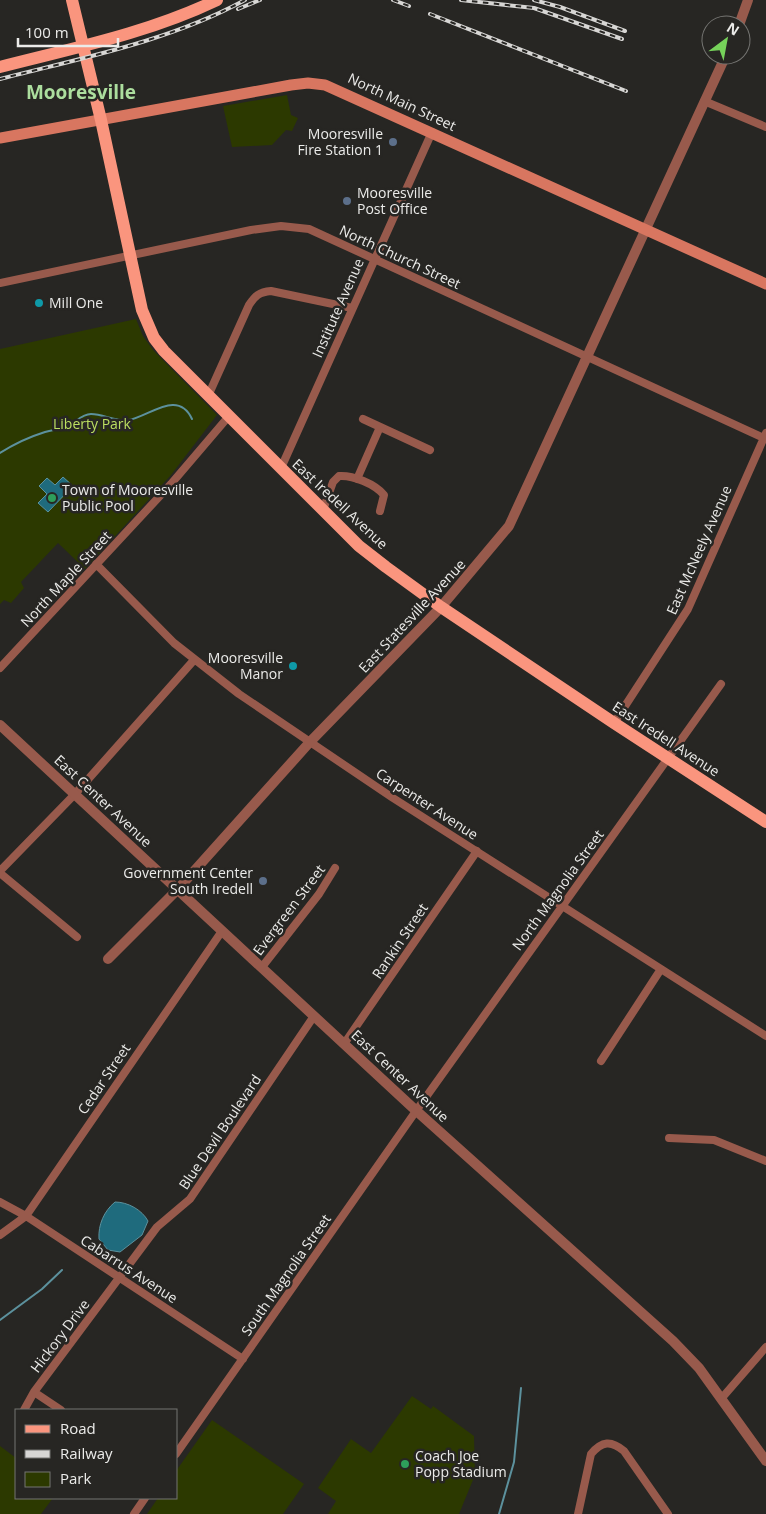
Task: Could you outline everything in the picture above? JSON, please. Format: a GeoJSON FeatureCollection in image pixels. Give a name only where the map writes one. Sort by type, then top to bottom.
{"type":"FeatureCollection","features":[{"type":"Feature","properties":{"kind":"main road","name":"East Iredell Avenue"},"geometry":{"type":"LineString","coordinates":[[72,0],[101,120],[142,310],[154,338],[208,396],[359,546],[441,607],[614,723],[765,819]]}},
{"type":"Feature","properties":{"kind":"main road"},"geometry":{"type":"LineString","coordinates":[[0,67],[84,46],[182,17],[217,0]]}},
{"type":"Feature","properties":{"kind":"main road","name":"North Main Street"},"geometry":{"type":"LineString","coordinates":[[0,138],[308,83],[325,85],[342,90],[766,284]]}},
{"type":"Feature","properties":{"kind":"street"},"geometry":{"type":"LineString","coordinates":[[743,15],[748,0]]}},
{"type":"Feature","properties":{"kind":"street","name":"East Statesville Avenue"},"geometry":{"type":"LineString","coordinates":[[108,959],[178,889],[309,743],[441,607],[509,526],[721,65]]}},
{"type":"Feature","properties":{"kind":"street"},"geometry":{"type":"LineString","coordinates":[[704,101],[766,127]]}},
{"type":"Feature","properties":{"kind":"street","name":"Institute Avenue"},"geometry":{"type":"LineString","coordinates":[[280,468],[432,132]]}},
{"type":"Feature","properties":{"kind":"street","name":"North Church Street"},"geometry":{"type":"LineString","coordinates":[[0,284],[251,230],[281,226],[309,229],[765,436]]}},
{"type":"Feature","properties":{"kind":"street"},"geometry":{"type":"LineString","coordinates":[[208,396],[249,305],[256,295],[271,291],[352,308]]}},
{"type":"Feature","properties":{"kind":"street","name":"North Maple Street"},"geometry":{"type":"LineString","coordinates":[[0,668],[178,476],[229,416]]}},
{"type":"Feature","properties":{"kind":"street"},"geometry":{"type":"LineString","coordinates":[[363,419],[430,450]]}},
{"type":"Feature","properties":{"kind":"street"},"geometry":{"type":"LineString","coordinates":[[357,479],[380,427]]}},
{"type":"Feature","properties":{"kind":"street","name":"East McNeely Avenue"},"geometry":{"type":"LineString","coordinates":[[614,723],[688,609],[765,436]]}},
{"type":"Feature","properties":{"kind":"street"},"geometry":{"type":"LineString","coordinates":[[323,510],[333,482],[339,476],[347,475],[380,490],[384,495],[380,511]]}},
{"type":"Feature","properties":{"kind":"street","name":"Carpenter Avenue"},"geometry":{"type":"LineString","coordinates":[[96,564],[174,643],[239,694],[309,743],[766,1036]]}},
{"type":"Feature","properties":{"kind":"street"},"geometry":{"type":"LineString","coordinates":[[77,938],[0,872],[75,794],[194,660]]}},
{"type":"Feature","properties":{"kind":"street","name":"North Magnolia Street"},"geometry":{"type":"LineString","coordinates":[[416,1111],[721,684]]}},
{"type":"Feature","properties":{"kind":"street","name":"East Center Avenue"},"geometry":{"type":"LineString","coordinates":[[0,725],[416,1111],[673,1341],[699,1368],[766,1461]]}},
{"type":"Feature","properties":{"kind":"street","name":"Rankin Street"},"geometry":{"type":"LineString","coordinates":[[344,1044],[477,851]]}},
{"type":"Feature","properties":{"kind":"street","name":"Evergreen Street"},"geometry":{"type":"LineString","coordinates":[[262,967],[319,894],[335,868]]}},
{"type":"Feature","properties":{"kind":"street","name":"Cedar Street"},"geometry":{"type":"LineString","coordinates":[[0,1235],[26,1216],[222,931]]}},
{"type":"Feature","properties":{"kind":"street"},"geometry":{"type":"LineString","coordinates":[[601,1062],[661,969]]}},
{"type":"Feature","properties":{"kind":"street","name":"Blue Devil Boulevard"},"geometry":{"type":"LineString","coordinates":[[120,1278],[157,1227],[190,1199],[314,1016]]}},
{"type":"Feature","properties":{"kind":"street","name":"South Magnolia Street"},"geometry":{"type":"LineString","coordinates":[[178,1451],[416,1111]]}},
{"type":"Feature","properties":{"kind":"street"},"geometry":{"type":"LineString","coordinates":[[669,1138],[714,1140],[766,1161]]}},
{"type":"Feature","properties":{"kind":"street","name":"Cabarrus Avenue"},"geometry":{"type":"LineString","coordinates":[[0,1202],[26,1216],[243,1359]]}},
{"type":"Feature","properties":{"kind":"street","name":"Hickory Drive"},"geometry":{"type":"LineString","coordinates":[[25,1409],[34,1392],[120,1278]]}},
{"type":"Feature","properties":{"kind":"street"},"geometry":{"type":"LineString","coordinates":[[721,1399],[766,1347]]}},
{"type":"Feature","properties":{"kind":"street"},"geometry":{"type":"LineString","coordinates":[[34,1392],[60,1409]]}},
{"type":"Feature","properties":{"kind":"street"},"geometry":{"type":"LineString","coordinates":[[578,1514],[591,1454],[598,1446],[605,1443],[614,1443],[624,1451],[668,1514]]}},
{"type":"Feature","properties":{"kind":"street"},"geometry":{"type":"LineString","coordinates":[[134,1514],[144,1499]]}},
{"type":"Feature","properties":{"kind":"green space"},"geometry":{"type":"Polygon","coordinates":[[[287,95],[291,115],[298,118],[292,131],[286,130],[272,145],[232,147],[223,106],[287,95]]]}},
{"type":"Feature","properties":{"kind":"green space","name":"Liberty Park"},"geometry":{"type":"Polygon","coordinates":[[[136,319],[143,336],[153,350],[217,415],[171,475],[85,569],[58,543],[21,582],[24,588],[11,603],[4,600],[0,604],[0,349],[136,319]]]}},
{"type":"Feature","properties":{"kind":"green space","name":"Coach Joe Popp Stadium"},"geometry":{"type":"Polygon","coordinates":[[[412,1396],[431,1409],[433,1406],[474,1436],[475,1475],[459,1514],[328,1514],[336,1501],[318,1488],[351,1439],[371,1453],[412,1396]]]}},
{"type":"Feature","properties":{"kind":"green space"},"geometry":{"type":"Polygon","coordinates":[[[212,1420],[304,1484],[283,1514],[147,1514],[157,1499],[178,1499],[178,1468],[212,1420]]]}},
{"type":"Feature","properties":{"kind":"green space"},"geometry":{"type":"Polygon","coordinates":[[[0,1446],[15,1457],[15,1499],[52,1499],[41,1514],[0,1514],[0,1446]]]}},
{"type":"Feature","properties":{"kind":"water","name":"Town of Mooresville Public Pool"},"geometry":{"type":"Polygon","coordinates":[[[63,477],[73,486],[48,512],[38,503],[47,494],[39,486],[47,478],[55,485],[63,477]]]}},
{"type":"Feature","properties":{"kind":"water"},"geometry":{"type":"Polygon","coordinates":[[[115,1202],[125,1203],[134,1207],[148,1221],[142,1235],[120,1252],[108,1250],[99,1239],[102,1219],[115,1202]]]}},
{"type":"Feature","properties":{"kind":"waterway"},"geometry":{"type":"LineString","coordinates":[[0,453],[33,436],[68,426],[87,414],[129,420],[171,405],[179,406],[186,410],[192,419]]}},
{"type":"Feature","properties":{"kind":"waterway"},"geometry":{"type":"LineString","coordinates":[[0,1320],[42,1289],[62,1270]]}},
{"type":"Feature","properties":{"kind":"waterway"},"geometry":{"type":"LineString","coordinates":[[499,1514],[514,1462],[521,1388]]}},
{"type":"Feature","properties":{"kind":"railway"},"geometry":{"type":"LineString","coordinates":[[0,79],[125,47],[187,27],[245,0]]}},
{"type":"Feature","properties":{"kind":"railway"},"geometry":{"type":"LineString","coordinates":[[238,9],[260,0]]}},
{"type":"Feature","properties":{"kind":"railway"},"geometry":{"type":"LineString","coordinates":[[393,0],[409,6]]}},
{"type":"Feature","properties":{"kind":"railway"},"geometry":{"type":"LineString","coordinates":[[461,0],[534,8],[622,39]]}},
{"type":"Feature","properties":{"kind":"railway"},"geometry":{"type":"LineString","coordinates":[[534,0],[560,7],[625,31]]}},
{"type":"Feature","properties":{"kind":"railway"},"geometry":{"type":"LineString","coordinates":[[430,14],[626,91]]}},
{"type":"Feature","properties":{"kind":"place","name":"Mooresville Fire Station 1"},"geometry":{"type":"Point","coordinates":[393,142]}},
{"type":"Feature","properties":{"kind":"place","name":"Mooresville Post Office"},"geometry":{"type":"Point","coordinates":[347,201]}},
{"type":"Feature","properties":{"kind":"place","name":"Mill One"},"geometry":{"type":"Point","coordinates":[39,303]}},
{"type":"Feature","properties":{"kind":"place","name":"Town of Mooresville Public Pool"},"geometry":{"type":"Point","coordinates":[52,498]}},
{"type":"Feature","properties":{"kind":"place","name":"Mooresville Manor"},"geometry":{"type":"Point","coordinates":[293,666]}},
{"type":"Feature","properties":{"kind":"place","name":"Government Center South Iredell"},"geometry":{"type":"Point","coordinates":[263,881]}},
{"type":"Feature","properties":{"kind":"place","name":"Coach Joe Popp Stadium"},"geometry":{"type":"Point","coordinates":[405,1464]}},
{"type":"Feature","properties":{"kind":"district","name":"Mooresville"},"geometry":{"type":"Point","coordinates":[81,92]}}]}
